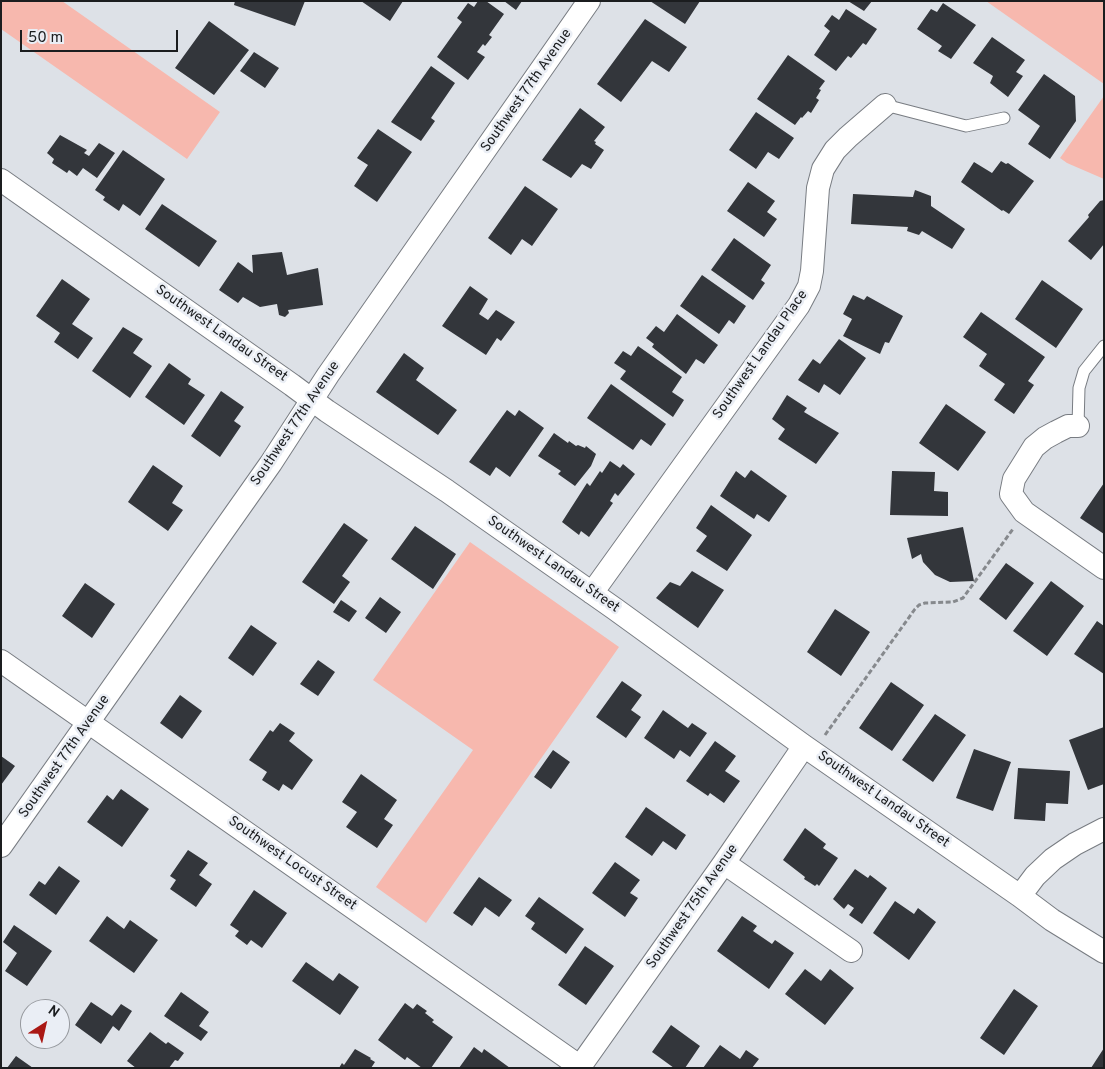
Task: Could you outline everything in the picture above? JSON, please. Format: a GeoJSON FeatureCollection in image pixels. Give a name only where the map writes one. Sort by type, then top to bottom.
{"type":"FeatureCollection","features":[{"type":"Feature","properties":{"kind":"street","name":"Southwest 77th Avenue"},"geometry":{"type":"LineString","coordinates":[[1,846],[276,456],[312,400],[590,1]]}},
{"type":"Feature","properties":{"kind":"street","name":"Southwest Landau Place"},"geometry":{"type":"LineString","coordinates":[[592,593],[799,305],[809,286],[812,271],[818,188],[823,168],[835,150],[885,105]]}},
{"type":"Feature","properties":{"kind":"street","name":"Southwest Landau Street"},"geometry":{"type":"LineString","coordinates":[[1,180],[312,400],[423,474],[808,749],[1052,920],[1104,952]]}},
{"type":"Feature","properties":{"kind":"street"},"geometry":{"type":"LineString","coordinates":[[1078,426],[1068,426],[1045,438],[1034,447],[1014,479],[1012,494],[1024,512],[1104,568]]}},
{"type":"Feature","properties":{"kind":"street","name":"Southwest Locust Street"},"geometry":{"type":"LineString","coordinates":[[1,661],[581,1067]]}},
{"type":"Feature","properties":{"kind":"street","name":"Southwest 75th Avenue"},"geometry":{"type":"LineString","coordinates":[[581,1067],[724,863],[808,749]]}},
{"type":"Feature","properties":{"kind":"street"},"geometry":{"type":"LineString","coordinates":[[1020,896],[1036,876],[1054,859],[1075,844],[1104,829]]}},
{"type":"Feature","properties":{"kind":"street"},"geometry":{"type":"LineString","coordinates":[[724,863],[851,951]]}},
{"type":"Feature","properties":{"kind":"lane"},"geometry":{"type":"LineString","coordinates":[[885,105],[966,126],[1004,118]]}},
{"type":"Feature","properties":{"kind":"lane"},"geometry":{"type":"LineString","coordinates":[[1078,426],[1079,388],[1084,371],[1104,346]]}},
{"type":"Feature","properties":{"kind":"path"},"geometry":{"type":"LineString","coordinates":[[808,749],[919,604],[953,602],[963,598],[1005,542]]}},
{"type":"Feature","properties":{"kind":"shaded area"},"geometry":{"type":"Polygon","coordinates":[[[1,1],[62,1],[220,112],[187,159],[1,29],[1,1]]]}},
{"type":"Feature","properties":{"kind":"shaded area"},"geometry":{"type":"Polygon","coordinates":[[[986,1],[1104,1],[1104,84],[986,1]]]}},
{"type":"Feature","properties":{"kind":"shaded area"},"geometry":{"type":"Polygon","coordinates":[[[1104,96],[1104,179],[1060,158],[1104,96]]]}},
{"type":"Feature","properties":{"kind":"shaded area"},"geometry":{"type":"Polygon","coordinates":[[[470,542],[619,647],[426,923],[376,887],[473,750],[373,680],[470,542]]]}},
{"type":"Feature","properties":{"kind":"building"},"geometry":{"type":"Polygon","coordinates":[[[235,1],[305,1],[295,26],[234,5],[235,1]]]}},
{"type":"Feature","properties":{"kind":"building"},"geometry":{"type":"Polygon","coordinates":[[[361,1],[403,1],[390,21],[361,1]]]}},
{"type":"Feature","properties":{"kind":"building"},"geometry":{"type":"Polygon","coordinates":[[[478,1],[486,1],[504,14],[489,35],[492,37],[477,52],[485,57],[468,80],[437,57],[462,22],[457,18],[468,3],[474,7],[478,1]]]}},
{"type":"Feature","properties":{"kind":"building"},"geometry":{"type":"Polygon","coordinates":[[[504,1],[522,1],[516,10],[504,1]]]}},
{"type":"Feature","properties":{"kind":"building"},"geometry":{"type":"Polygon","coordinates":[[[650,1],[700,1],[685,24],[650,1]]]}},
{"type":"Feature","properties":{"kind":"building"},"geometry":{"type":"Polygon","coordinates":[[[848,1],[872,1],[864,11],[848,1]]]}},
{"type":"Feature","properties":{"kind":"building"},"geometry":{"type":"Polygon","coordinates":[[[943,3],[976,25],[951,59],[938,51],[942,46],[917,29],[931,9],[937,12],[943,3]]]}},
{"type":"Feature","properties":{"kind":"building"},"geometry":{"type":"Polygon","coordinates":[[[846,9],[877,29],[866,45],[863,43],[851,58],[848,56],[836,71],[814,55],[830,31],[824,26],[832,15],[839,20],[846,9]]]}},
{"type":"Feature","properties":{"kind":"building"},"geometry":{"type":"Polygon","coordinates":[[[645,19],[687,47],[669,72],[652,61],[621,102],[597,84],[645,19]]]}},
{"type":"Feature","properties":{"kind":"building"},"geometry":{"type":"Polygon","coordinates":[[[209,21],[249,50],[214,95],[175,68],[209,21]]]}},
{"type":"Feature","properties":{"kind":"building"},"geometry":{"type":"Polygon","coordinates":[[[992,37],[1025,60],[1016,72],[1023,76],[1008,97],[990,83],[993,76],[973,63],[992,37]]]}},
{"type":"Feature","properties":{"kind":"building"},"geometry":{"type":"Polygon","coordinates":[[[254,52],[279,68],[265,88],[240,71],[254,52]]]}},
{"type":"Feature","properties":{"kind":"building"},"geometry":{"type":"Polygon","coordinates":[[[788,55],[825,81],[819,89],[821,90],[816,98],[819,100],[811,113],[808,111],[795,125],[757,99],[788,55]]]}},
{"type":"Feature","properties":{"kind":"building"},"geometry":{"type":"Polygon","coordinates":[[[431,66],[455,83],[431,118],[435,121],[421,141],[391,122],[431,66]]]}},
{"type":"Feature","properties":{"kind":"building"},"geometry":{"type":"Polygon","coordinates":[[[1044,74],[1075,96],[1076,121],[1050,159],[1028,144],[1040,126],[1018,110],[1044,74]]]}},
{"type":"Feature","properties":{"kind":"building"},"geometry":{"type":"Polygon","coordinates":[[[580,108],[605,127],[594,141],[596,142],[595,144],[604,150],[591,169],[582,164],[571,178],[542,160],[580,108]]]}},
{"type":"Feature","properties":{"kind":"building"},"geometry":{"type":"Polygon","coordinates":[[[756,112],[794,138],[779,159],[768,152],[756,169],[729,150],[756,112]]]}},
{"type":"Feature","properties":{"kind":"building"},"geometry":{"type":"Polygon","coordinates":[[[378,129],[412,152],[377,202],[354,186],[368,165],[357,158],[378,129]]]}},
{"type":"Feature","properties":{"kind":"building"},"geometry":{"type":"Polygon","coordinates":[[[60,135],[87,150],[84,153],[89,156],[99,143],[115,153],[97,178],[83,168],[77,176],[69,170],[67,173],[52,163],[54,159],[47,153],[60,135]]]}},
{"type":"Feature","properties":{"kind":"building"},"geometry":{"type":"Polygon","coordinates":[[[123,150],[165,179],[140,216],[123,204],[119,211],[103,200],[105,197],[95,190],[123,150]]]}},
{"type":"Feature","properties":{"kind":"building"},"geometry":{"type":"Polygon","coordinates":[[[1001,161],[1006,164],[1008,163],[1034,181],[1009,214],[961,182],[974,162],[992,173],[1001,161]]]}},
{"type":"Feature","properties":{"kind":"building"},"geometry":{"type":"Polygon","coordinates":[[[748,182],[775,201],[767,212],[777,219],[764,237],[727,211],[748,182]]]}},
{"type":"Feature","properties":{"kind":"building"},"geometry":{"type":"Polygon","coordinates":[[[525,186],[558,209],[532,246],[522,239],[511,255],[488,238],[525,186]]]}},
{"type":"Feature","properties":{"kind":"building"},"geometry":{"type":"Polygon","coordinates":[[[915,190],[931,196],[931,206],[965,229],[952,249],[922,231],[919,235],[907,231],[908,227],[851,224],[853,194],[913,197],[915,190]]]}},
{"type":"Feature","properties":{"kind":"building"},"geometry":{"type":"Polygon","coordinates":[[[1104,200],[1104,244],[1091,260],[1068,241],[1100,201],[1104,200]]]}},
{"type":"Feature","properties":{"kind":"building"},"geometry":{"type":"Polygon","coordinates":[[[162,204],[217,241],[199,267],[145,229],[162,204]]]}},
{"type":"Feature","properties":{"kind":"building"},"geometry":{"type":"Polygon","coordinates":[[[734,238],[771,265],[761,280],[765,283],[753,300],[711,270],[734,238]]]}},
{"type":"Feature","properties":{"kind":"building"},"geometry":{"type":"Polygon","coordinates":[[[282,252],[287,275],[318,268],[323,305],[288,310],[289,313],[285,317],[279,315],[277,304],[260,307],[243,297],[238,303],[219,290],[238,262],[253,273],[252,255],[282,252]]]}},
{"type":"Feature","properties":{"kind":"building"},"geometry":{"type":"Polygon","coordinates":[[[702,275],[746,306],[734,324],[729,320],[719,334],[680,306],[702,275]]]}},
{"type":"Feature","properties":{"kind":"building"},"geometry":{"type":"Polygon","coordinates":[[[62,279],[90,299],[72,324],[93,338],[78,359],[54,342],[60,333],[36,316],[62,279]]]}},
{"type":"Feature","properties":{"kind":"building"},"geometry":{"type":"Polygon","coordinates":[[[1042,280],[1083,309],[1056,348],[1015,319],[1042,280]]]}},
{"type":"Feature","properties":{"kind":"building"},"geometry":{"type":"Polygon","coordinates":[[[470,286],[488,299],[479,314],[488,320],[496,310],[515,322],[501,341],[497,338],[486,355],[442,326],[470,286]]]}},
{"type":"Feature","properties":{"kind":"building"},"geometry":{"type":"Polygon","coordinates":[[[853,295],[864,300],[867,296],[903,316],[889,343],[885,342],[880,354],[843,336],[852,319],[843,314],[853,295]]]}},
{"type":"Feature","properties":{"kind":"building"},"geometry":{"type":"Polygon","coordinates":[[[981,312],[1045,357],[1028,381],[1034,385],[1014,414],[994,400],[1005,384],[979,366],[987,354],[963,337],[981,312]]]}},
{"type":"Feature","properties":{"kind":"building"},"geometry":{"type":"Polygon","coordinates":[[[677,314],[718,345],[704,364],[696,359],[686,374],[652,347],[654,344],[646,338],[656,326],[664,332],[677,314]]]}},
{"type":"Feature","properties":{"kind":"building"},"geometry":{"type":"Polygon","coordinates":[[[123,327],[143,339],[133,353],[152,366],[130,398],[92,371],[123,327]]]}},
{"type":"Feature","properties":{"kind":"building"},"geometry":{"type":"Polygon","coordinates":[[[839,339],[866,358],[840,395],[824,384],[819,393],[798,380],[813,359],[820,364],[839,339]]]}},
{"type":"Feature","properties":{"kind":"building"},"geometry":{"type":"Polygon","coordinates":[[[638,346],[682,377],[672,392],[684,400],[673,417],[620,379],[626,371],[614,363],[623,351],[631,356],[638,346]]]}},
{"type":"Feature","properties":{"kind":"building"},"geometry":{"type":"Polygon","coordinates":[[[404,353],[424,368],[416,380],[457,410],[438,435],[376,392],[404,353]]]}},
{"type":"Feature","properties":{"kind":"building"},"geometry":{"type":"Polygon","coordinates":[[[169,363],[191,379],[188,384],[205,395],[184,425],[145,397],[169,363]]]}},
{"type":"Feature","properties":{"kind":"building"},"geometry":{"type":"Polygon","coordinates":[[[611,384],[666,424],[651,446],[641,439],[633,450],[587,418],[611,384]]]}},
{"type":"Feature","properties":{"kind":"building"},"geometry":{"type":"Polygon","coordinates":[[[221,391],[244,407],[234,421],[241,426],[220,457],[191,436],[221,391]]]}},
{"type":"Feature","properties":{"kind":"building"},"geometry":{"type":"Polygon","coordinates":[[[787,395],[807,408],[804,412],[839,433],[816,464],[778,439],[785,429],[772,419],[787,395]]]}},
{"type":"Feature","properties":{"kind":"building"},"geometry":{"type":"Polygon","coordinates":[[[946,404],[986,432],[958,471],[919,443],[946,404]]]}},
{"type":"Feature","properties":{"kind":"building"},"geometry":{"type":"Polygon","coordinates":[[[507,410],[515,416],[519,410],[544,428],[510,477],[496,467],[490,476],[469,462],[507,410]]]}},
{"type":"Feature","properties":{"kind":"building"},"geometry":{"type":"Polygon","coordinates":[[[554,433],[568,443],[569,441],[576,446],[585,448],[586,446],[596,454],[591,466],[575,486],[558,474],[561,471],[538,456],[554,433]]]}},
{"type":"Feature","properties":{"kind":"building"},"geometry":{"type":"Polygon","coordinates":[[[610,461],[620,468],[623,464],[635,474],[618,496],[615,493],[610,501],[613,503],[589,537],[581,531],[579,535],[562,522],[587,483],[590,486],[600,471],[602,473],[610,461]]]}},
{"type":"Feature","properties":{"kind":"building"},"geometry":{"type":"Polygon","coordinates":[[[153,465],[183,486],[172,503],[183,510],[168,531],[128,502],[153,465]]]}},
{"type":"Feature","properties":{"kind":"building"},"geometry":{"type":"Polygon","coordinates":[[[751,470],[787,496],[769,522],[757,514],[754,519],[720,496],[736,471],[745,478],[751,470]]]}},
{"type":"Feature","properties":{"kind":"building"},"geometry":{"type":"Polygon","coordinates":[[[892,471],[935,472],[934,491],[948,492],[948,516],[890,515],[892,471]]]}},
{"type":"Feature","properties":{"kind":"building"},"geometry":{"type":"Polygon","coordinates":[[[1104,483],[1104,534],[1080,518],[1104,483]]]}},
{"type":"Feature","properties":{"kind":"building"},"geometry":{"type":"Polygon","coordinates":[[[711,505],[752,535],[727,571],[696,551],[707,536],[696,528],[711,505]]]}},
{"type":"Feature","properties":{"kind":"building"},"geometry":{"type":"Polygon","coordinates":[[[344,523],[368,540],[342,576],[350,582],[334,604],[302,582],[344,523]]]}},
{"type":"Feature","properties":{"kind":"building"},"geometry":{"type":"Polygon","coordinates":[[[415,526],[456,554],[433,589],[391,559],[415,526]]]}},
{"type":"Feature","properties":{"kind":"building"},"geometry":{"type":"Polygon","coordinates":[[[963,527],[974,581],[950,582],[935,575],[923,562],[921,554],[912,559],[907,538],[963,527]]]}},
{"type":"Feature","properties":{"kind":"building"},"geometry":{"type":"Polygon","coordinates":[[[1006,563],[1034,583],[1006,620],[979,599],[1006,563]]]}},
{"type":"Feature","properties":{"kind":"building"},"geometry":{"type":"Polygon","coordinates":[[[692,571],[724,590],[698,628],[656,598],[670,582],[680,586],[692,571]]]}},
{"type":"Feature","properties":{"kind":"building"},"geometry":{"type":"Polygon","coordinates":[[[1051,581],[1084,606],[1047,656],[1013,631],[1051,581]]]}},
{"type":"Feature","properties":{"kind":"building"},"geometry":{"type":"Polygon","coordinates":[[[85,583],[115,604],[92,638],[62,616],[85,583]]]}},
{"type":"Feature","properties":{"kind":"building"},"geometry":{"type":"Polygon","coordinates":[[[380,597],[401,612],[386,633],[365,618],[380,597]]]}},
{"type":"Feature","properties":{"kind":"building"},"geometry":{"type":"Polygon","coordinates":[[[341,600],[357,611],[349,622],[333,612],[341,600]]]}},
{"type":"Feature","properties":{"kind":"building"},"geometry":{"type":"Polygon","coordinates":[[[835,609],[870,632],[841,676],[807,652],[835,609]]]}},
{"type":"Feature","properties":{"kind":"building"},"geometry":{"type":"Polygon","coordinates":[[[1097,621],[1104,626],[1104,674],[1074,654],[1097,621]]]}},
{"type":"Feature","properties":{"kind":"building"},"geometry":{"type":"Polygon","coordinates":[[[251,625],[277,643],[253,676],[228,658],[251,625]]]}},
{"type":"Feature","properties":{"kind":"building"},"geometry":{"type":"Polygon","coordinates":[[[318,660],[335,672],[318,696],[300,684],[318,660]]]}},
{"type":"Feature","properties":{"kind":"building"},"geometry":{"type":"Polygon","coordinates":[[[622,681],[642,695],[631,710],[641,717],[626,738],[596,717],[622,681]]]}},
{"type":"Feature","properties":{"kind":"building"},"geometry":{"type":"Polygon","coordinates":[[[891,682],[924,705],[892,751],[859,728],[891,682]]]}},
{"type":"Feature","properties":{"kind":"building"},"geometry":{"type":"Polygon","coordinates":[[[180,695],[202,711],[182,739],[160,723],[180,695]]]}},
{"type":"Feature","properties":{"kind":"building"},"geometry":{"type":"Polygon","coordinates":[[[663,710],[688,728],[692,723],[707,733],[690,757],[680,750],[674,759],[644,738],[663,710]]]}},
{"type":"Feature","properties":{"kind":"building"},"geometry":{"type":"Polygon","coordinates":[[[935,714],[966,735],[933,782],[902,760],[935,714]]]}},
{"type":"Feature","properties":{"kind":"building"},"geometry":{"type":"Polygon","coordinates":[[[280,723],[295,733],[289,741],[313,760],[292,790],[283,784],[279,791],[262,780],[267,772],[249,760],[270,730],[273,732],[280,723]]]}},
{"type":"Feature","properties":{"kind":"building"},"geometry":{"type":"Polygon","coordinates":[[[1104,727],[1104,784],[1088,790],[1069,740],[1104,727]]]}},
{"type":"Feature","properties":{"kind":"building"},"geometry":{"type":"Polygon","coordinates":[[[715,741],[736,756],[725,771],[740,781],[724,803],[710,793],[708,796],[686,781],[715,741]]]}},
{"type":"Feature","properties":{"kind":"building"},"geometry":{"type":"Polygon","coordinates":[[[974,749],[1011,762],[993,811],[956,798],[974,749]]]}},
{"type":"Feature","properties":{"kind":"building"},"geometry":{"type":"Polygon","coordinates":[[[553,750],[570,762],[551,789],[534,777],[553,750]]]}},
{"type":"Feature","properties":{"kind":"building"},"geometry":{"type":"Polygon","coordinates":[[[1,756],[15,766],[1,785],[1,756]]]}},
{"type":"Feature","properties":{"kind":"building"},"geometry":{"type":"Polygon","coordinates":[[[1018,768],[1070,771],[1068,804],[1046,803],[1045,821],[1014,819],[1018,768]]]}},
{"type":"Feature","properties":{"kind":"building"},"geometry":{"type":"Polygon","coordinates":[[[361,774],[397,800],[384,819],[393,825],[377,848],[346,827],[357,812],[342,802],[361,774]]]}},
{"type":"Feature","properties":{"kind":"building"},"geometry":{"type":"Polygon","coordinates":[[[121,789],[149,809],[122,847],[87,822],[107,795],[113,800],[121,789]]]}},
{"type":"Feature","properties":{"kind":"building"},"geometry":{"type":"Polygon","coordinates":[[[646,807],[686,835],[676,850],[663,841],[652,856],[625,837],[646,807]]]}},
{"type":"Feature","properties":{"kind":"building"},"geometry":{"type":"Polygon","coordinates":[[[805,828],[826,844],[823,848],[838,858],[819,886],[817,884],[815,886],[804,879],[805,877],[783,860],[805,828]]]}},
{"type":"Feature","properties":{"kind":"building"},"geometry":{"type":"Polygon","coordinates":[[[188,850],[208,863],[199,875],[212,884],[196,907],[170,889],[176,880],[170,876],[188,850]]]}},
{"type":"Feature","properties":{"kind":"building"},"geometry":{"type":"Polygon","coordinates":[[[615,862],[640,880],[630,893],[638,898],[625,917],[592,893],[615,862]]]}},
{"type":"Feature","properties":{"kind":"building"},"geometry":{"type":"Polygon","coordinates":[[[59,866],[80,881],[56,915],[29,895],[39,881],[45,885],[59,866]]]}},
{"type":"Feature","properties":{"kind":"building"},"geometry":{"type":"Polygon","coordinates":[[[855,869],[868,878],[870,875],[887,888],[862,924],[849,915],[854,908],[848,904],[844,909],[833,899],[855,869]]]}},
{"type":"Feature","properties":{"kind":"building"},"geometry":{"type":"Polygon","coordinates":[[[479,877],[512,900],[499,917],[485,907],[472,926],[453,913],[479,877]]]}},
{"type":"Feature","properties":{"kind":"building"},"geometry":{"type":"Polygon","coordinates":[[[254,890],[287,913],[262,948],[251,940],[247,945],[235,936],[239,931],[230,925],[254,890]]]}},
{"type":"Feature","properties":{"kind":"building"},"geometry":{"type":"Polygon","coordinates":[[[539,897],[584,929],[566,954],[531,929],[535,923],[525,916],[539,897]]]}},
{"type":"Feature","properties":{"kind":"building"},"geometry":{"type":"Polygon","coordinates":[[[895,901],[914,914],[918,908],[936,922],[909,960],[873,933],[895,901]]]}},
{"type":"Feature","properties":{"kind":"building"},"geometry":{"type":"Polygon","coordinates":[[[107,916],[124,929],[130,920],[158,940],[134,973],[89,941],[107,916]]]}},
{"type":"Feature","properties":{"kind":"building"},"geometry":{"type":"Polygon","coordinates":[[[742,916],[757,926],[753,931],[772,944],[775,940],[794,953],[769,989],[717,951],[742,916]]]}},
{"type":"Feature","properties":{"kind":"building"},"geometry":{"type":"Polygon","coordinates":[[[14,925],[52,951],[27,986],[5,971],[17,953],[3,942],[14,925]]]}},
{"type":"Feature","properties":{"kind":"building"},"geometry":{"type":"Polygon","coordinates":[[[585,946],[614,966],[586,1005],[558,985],[585,946]]]}},
{"type":"Feature","properties":{"kind":"building"},"geometry":{"type":"Polygon","coordinates":[[[306,962],[333,981],[339,973],[359,987],[340,1015],[292,981],[306,962]]]}},
{"type":"Feature","properties":{"kind":"building"},"geometry":{"type":"Polygon","coordinates":[[[805,969],[821,981],[830,969],[854,988],[825,1025],[785,994],[805,969]]]}},
{"type":"Feature","properties":{"kind":"building"},"geometry":{"type":"Polygon","coordinates":[[[1014,989],[1038,1006],[1004,1055],[980,1038],[1014,989]]]}},
{"type":"Feature","properties":{"kind":"building"},"geometry":{"type":"Polygon","coordinates":[[[181,992],[209,1012],[199,1026],[208,1032],[201,1041],[164,1016],[181,992]]]}},
{"type":"Feature","properties":{"kind":"building"},"geometry":{"type":"Polygon","coordinates":[[[91,1002],[112,1016],[121,1004],[132,1011],[119,1031],[113,1026],[101,1044],[75,1025],[91,1002]]]}},
{"type":"Feature","properties":{"kind":"building"},"geometry":{"type":"Polygon","coordinates":[[[405,1003],[413,1009],[417,1004],[427,1011],[425,1013],[434,1020],[432,1022],[453,1037],[431,1068],[422,1068],[407,1057],[405,1060],[378,1040],[405,1003]]]}},
{"type":"Feature","properties":{"kind":"building"},"geometry":{"type":"Polygon","coordinates":[[[671,1025],[700,1046],[685,1068],[674,1068],[652,1052],[671,1025]]]}},
{"type":"Feature","properties":{"kind":"building"},"geometry":{"type":"Polygon","coordinates":[[[150,1032],[166,1044],[168,1042],[184,1053],[169,1068],[136,1068],[127,1061],[150,1032]]]}},
{"type":"Feature","properties":{"kind":"building"},"geometry":{"type":"Polygon","coordinates":[[[720,1045],[740,1059],[746,1050],[759,1059],[752,1068],[703,1068],[720,1045]]]}},
{"type":"Feature","properties":{"kind":"building"},"geometry":{"type":"Polygon","coordinates":[[[474,1047],[482,1053],[484,1049],[510,1068],[459,1068],[474,1047]]]}},
{"type":"Feature","properties":{"kind":"building"},"geometry":{"type":"Polygon","coordinates":[[[1104,1048],[1104,1068],[1091,1068],[1104,1048]]]}},
{"type":"Feature","properties":{"kind":"building"},"geometry":{"type":"Polygon","coordinates":[[[355,1049],[375,1062],[371,1068],[339,1068],[342,1063],[344,1065],[355,1049]]]}},
{"type":"Feature","properties":{"kind":"building"},"geometry":{"type":"Polygon","coordinates":[[[16,1056],[33,1068],[7,1068],[16,1056]]]}}]}
